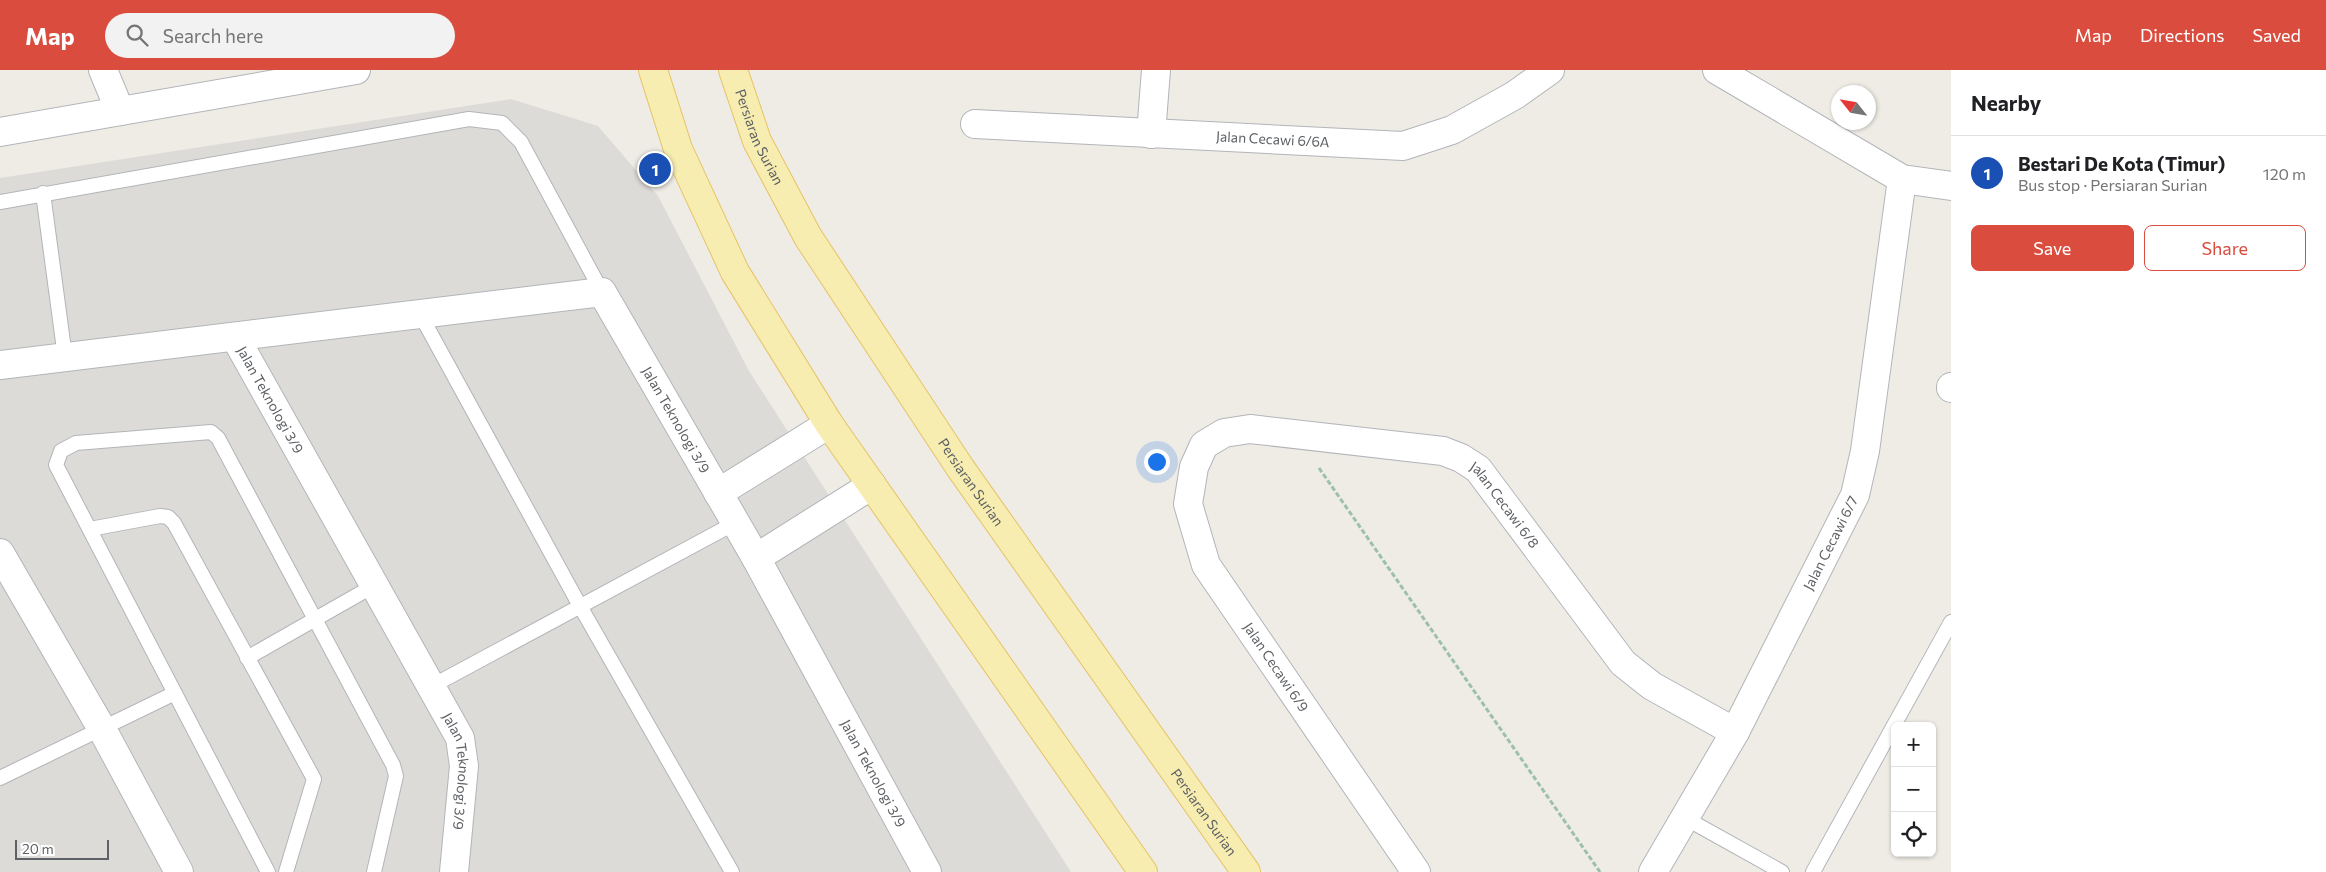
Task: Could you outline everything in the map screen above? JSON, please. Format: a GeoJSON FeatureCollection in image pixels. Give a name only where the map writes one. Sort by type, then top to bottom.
{"type":"FeatureCollection","features":[{"type":"Feature","properties":{"kind":"main road"},"geometry":{"type":"LineString","coordinates":[[653,70],[678,149],[735,272],[829,424],[1143,872]]}},
{"type":"Feature","properties":{"kind":"main road","name":"Persiaran Surian"},"geometry":{"type":"LineString","coordinates":[[733,70],[757,141],[808,237],[961,468],[1246,872]]}},
{"type":"Feature","properties":{"kind":"main road"},"geometry":{"type":"LineString","coordinates":[[1102,813],[1132,872]]}},
{"type":"Feature","properties":{"kind":"street"},"geometry":{"type":"LineString","coordinates":[[103,70],[120,111]]}},
{"type":"Feature","properties":{"kind":"street"},"geometry":{"type":"LineString","coordinates":[[1151,134],[1156,70]]}},
{"type":"Feature","properties":{"kind":"street","name":"Jalan Cecawi 6/6A"},"geometry":{"type":"LineString","coordinates":[[975,124],[1402,146],[1452,130],[1515,95],[1550,70]]}},
{"type":"Feature","properties":{"kind":"street"},"geometry":{"type":"LineString","coordinates":[[1717,70],[1902,180],[1951,186]]}},
{"type":"Feature","properties":{"kind":"street"},"geometry":{"type":"LineString","coordinates":[[0,132],[341,71]]}},
{"type":"Feature","properties":{"kind":"street","name":"Jalan Cecawi 6/7"},"geometry":{"type":"LineString","coordinates":[[1653,872],[1735,732],[1855,495],[1865,451],[1902,180]]}},
{"type":"Feature","properties":{"kind":"street","name":"Jalan Teknologi 3/9"},"geometry":{"type":"LineString","coordinates":[[0,365],[602,292],[756,558],[927,872]]}},
{"type":"Feature","properties":{"kind":"street","name":"Jalan Teknologi 3/9"},"geometry":{"type":"LineString","coordinates":[[235,337],[460,738],[464,766],[455,872]]}},
{"type":"Feature","properties":{"kind":"street"},"geometry":{"type":"LineString","coordinates":[[718,493],[829,424]]}},
{"type":"Feature","properties":{"kind":"street","name":"Jalan Cecawi 6/8"},"geometry":{"type":"LineString","coordinates":[[1204,446],[1224,433],[1250,429],[1443,450],[1461,458],[1478,469],[1623,663],[1652,686],[1735,732]]}},
{"type":"Feature","properties":{"kind":"street","name":"Jalan Cecawi 6/9"},"geometry":{"type":"LineString","coordinates":[[1204,446],[1194,466],[1188,504],[1206,564],[1416,872]]}},
{"type":"Feature","properties":{"kind":"street"},"geometry":{"type":"LineString","coordinates":[[756,558],[872,485]]}},
{"type":"Feature","properties":{"kind":"street"},"geometry":{"type":"LineString","coordinates":[[0,553],[102,729],[179,872]]}},
{"type":"Feature","properties":{"kind":"lane"},"geometry":{"type":"LineString","coordinates":[[0,202],[469,118],[502,123],[521,142],[602,292]]}},
{"type":"Feature","properties":{"kind":"lane"},"geometry":{"type":"LineString","coordinates":[[44,194],[65,357]]}},
{"type":"Feature","properties":{"kind":"lane"},"geometry":{"type":"LineString","coordinates":[[420,314],[580,606],[732,872]]}},
{"type":"Feature","properties":{"kind":"lane"},"geometry":{"type":"LineString","coordinates":[[268,872],[56,464],[61,451],[76,442],[211,432],[218,438],[393,765],[396,776],[374,872]]}},
{"type":"Feature","properties":{"kind":"lane"},"geometry":{"type":"LineString","coordinates":[[90,529],[160,516],[168,517],[174,523],[314,779],[286,872]]}},
{"type":"Feature","properties":{"kind":"lane"},"geometry":{"type":"LineString","coordinates":[[432,686],[735,522]]}},
{"type":"Feature","properties":{"kind":"lane"},"geometry":{"type":"LineString","coordinates":[[247,658],[375,585]]}},
{"type":"Feature","properties":{"kind":"lane"},"geometry":{"type":"LineString","coordinates":[[1813,872],[1951,622]]}},
{"type":"Feature","properties":{"kind":"lane"},"geometry":{"type":"LineString","coordinates":[[0,778],[175,694]]}},
{"type":"Feature","properties":{"kind":"lane"},"geometry":{"type":"LineString","coordinates":[[1685,818],[1782,872]]}},
{"type":"Feature","properties":{"kind":"path"},"geometry":{"type":"LineString","coordinates":[[1296,434],[1600,872]]}},
{"type":"Feature","properties":{"kind":"shaded area"},"geometry":{"type":"Polygon","coordinates":[[[511,99],[598,126],[658,196],[749,371],[1071,872],[0,872],[0,178],[511,99]]]}},
{"type":"Feature","properties":{"kind":"place","name":"Bestari De Kota (Timur)"},"geometry":{"type":"Point","coordinates":[655,169]}}]}
